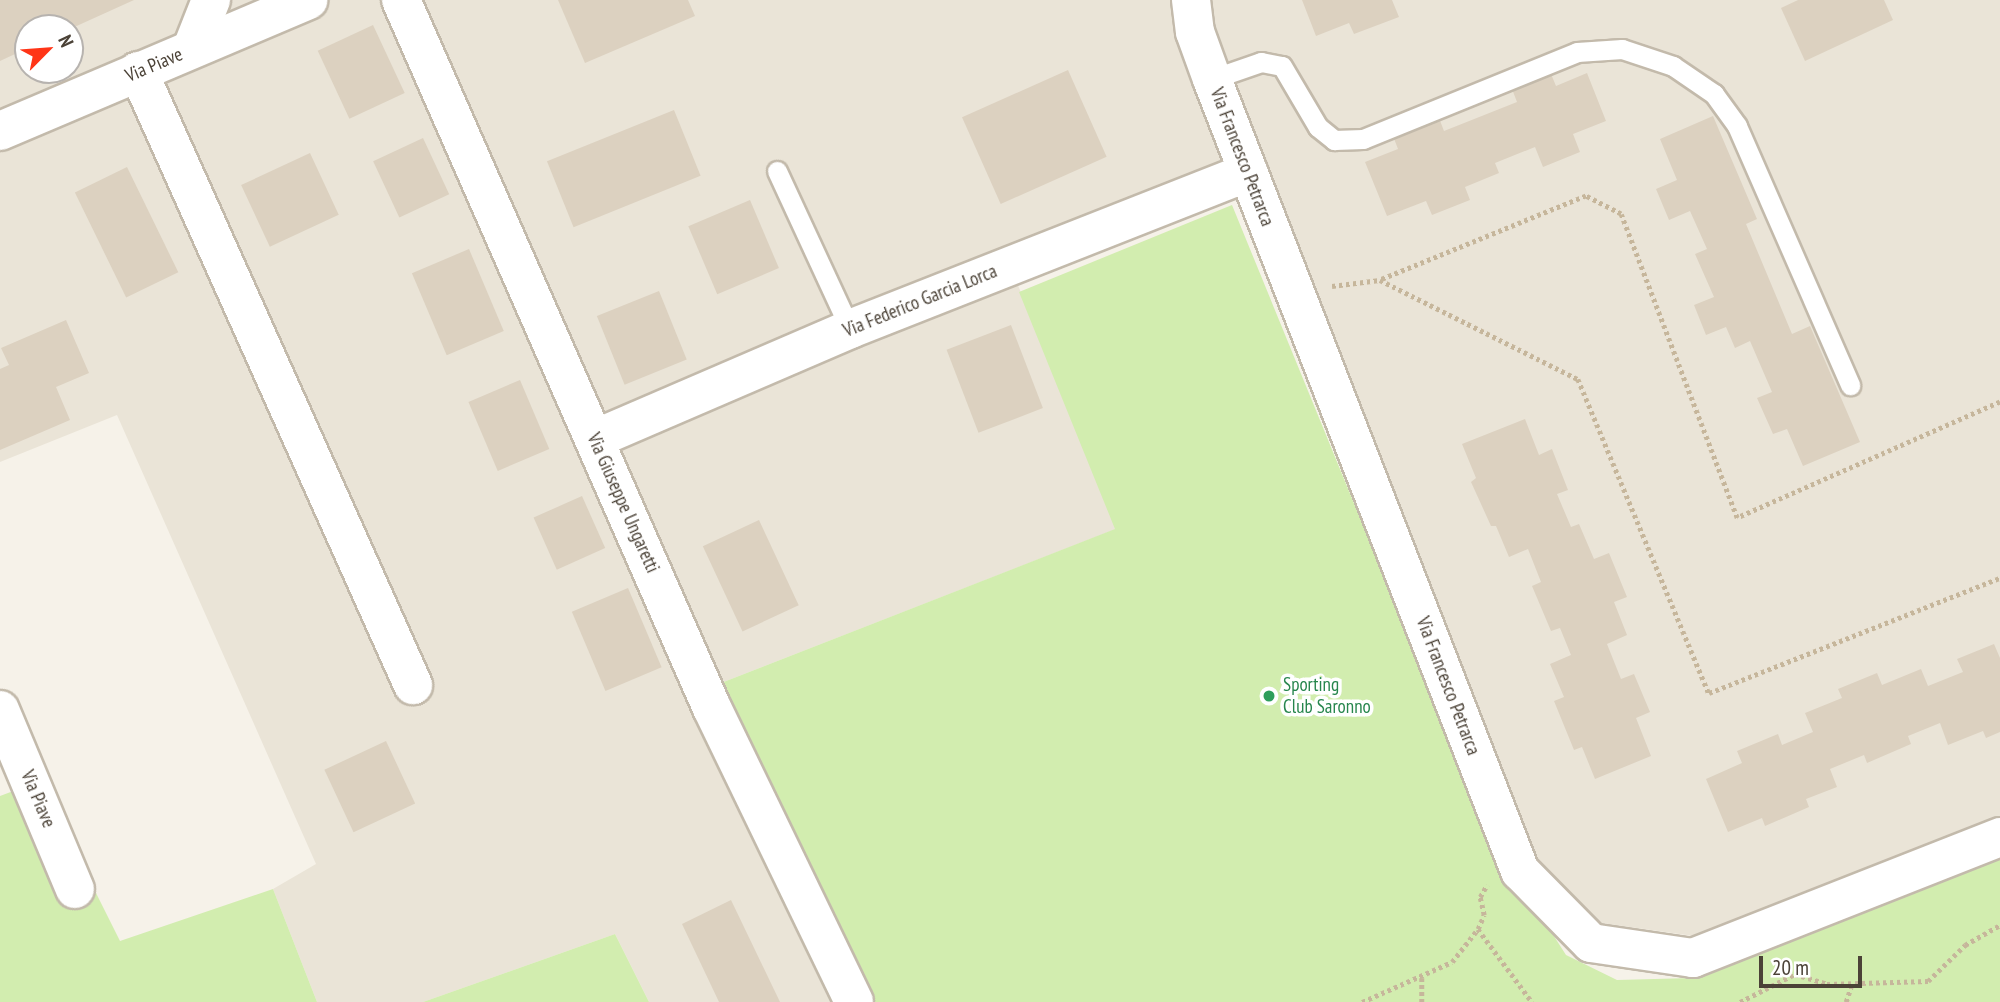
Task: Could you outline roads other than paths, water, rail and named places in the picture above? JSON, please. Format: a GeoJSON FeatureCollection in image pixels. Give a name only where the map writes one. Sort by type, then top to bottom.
{"type":"FeatureCollection","features":[{"type":"Feature","properties":{"kind":"street"},"geometry":{"type":"LineString","coordinates":[[192,48],[211,0]]}},
{"type":"Feature","properties":{"kind":"street","name":"Via Piave"},"geometry":{"type":"LineString","coordinates":[[0,131],[192,48],[263,8],[308,0]]}},
{"type":"Feature","properties":{"kind":"street","name":"Via Giuseppe Ungaretti"},"geometry":{"type":"LineString","coordinates":[[401,0],[712,708],[854,1002]]}},
{"type":"Feature","properties":{"kind":"street","name":"Via Francesco Petrarca"},"geometry":{"type":"LineString","coordinates":[[1191,0],[1195,32],[1212,79],[1520,871],[1591,943],[1693,958],[2000,837]]}},
{"type":"Feature","properties":{"kind":"street"},"geometry":{"type":"LineString","coordinates":[[138,71],[413,685]]}},
{"type":"Feature","properties":{"kind":"street","name":"Via Federico Garcia Lorca"},"geometry":{"type":"LineString","coordinates":[[595,439],[850,329],[1248,172]]}},
{"type":"Feature","properties":{"kind":"street","name":"Via Piave"},"geometry":{"type":"LineString","coordinates":[[0,710],[75,889]]}},
{"type":"Feature","properties":{"kind":"lane"},"geometry":{"type":"LineString","coordinates":[[1212,79],[1261,61],[1282,66],[1318,127],[1334,140],[1363,139],[1577,51],[1622,49],[1673,66],[1714,94],[1737,126],[1850,385]]}},
{"type":"Feature","properties":{"kind":"lane"},"geometry":{"type":"LineString","coordinates":[[777,171],[850,329]]}},
{"type":"Feature","properties":{"kind":"place","name":"Sporting Club Saronno"},"geometry":{"type":"Point","coordinates":[1269,696]}}]}
